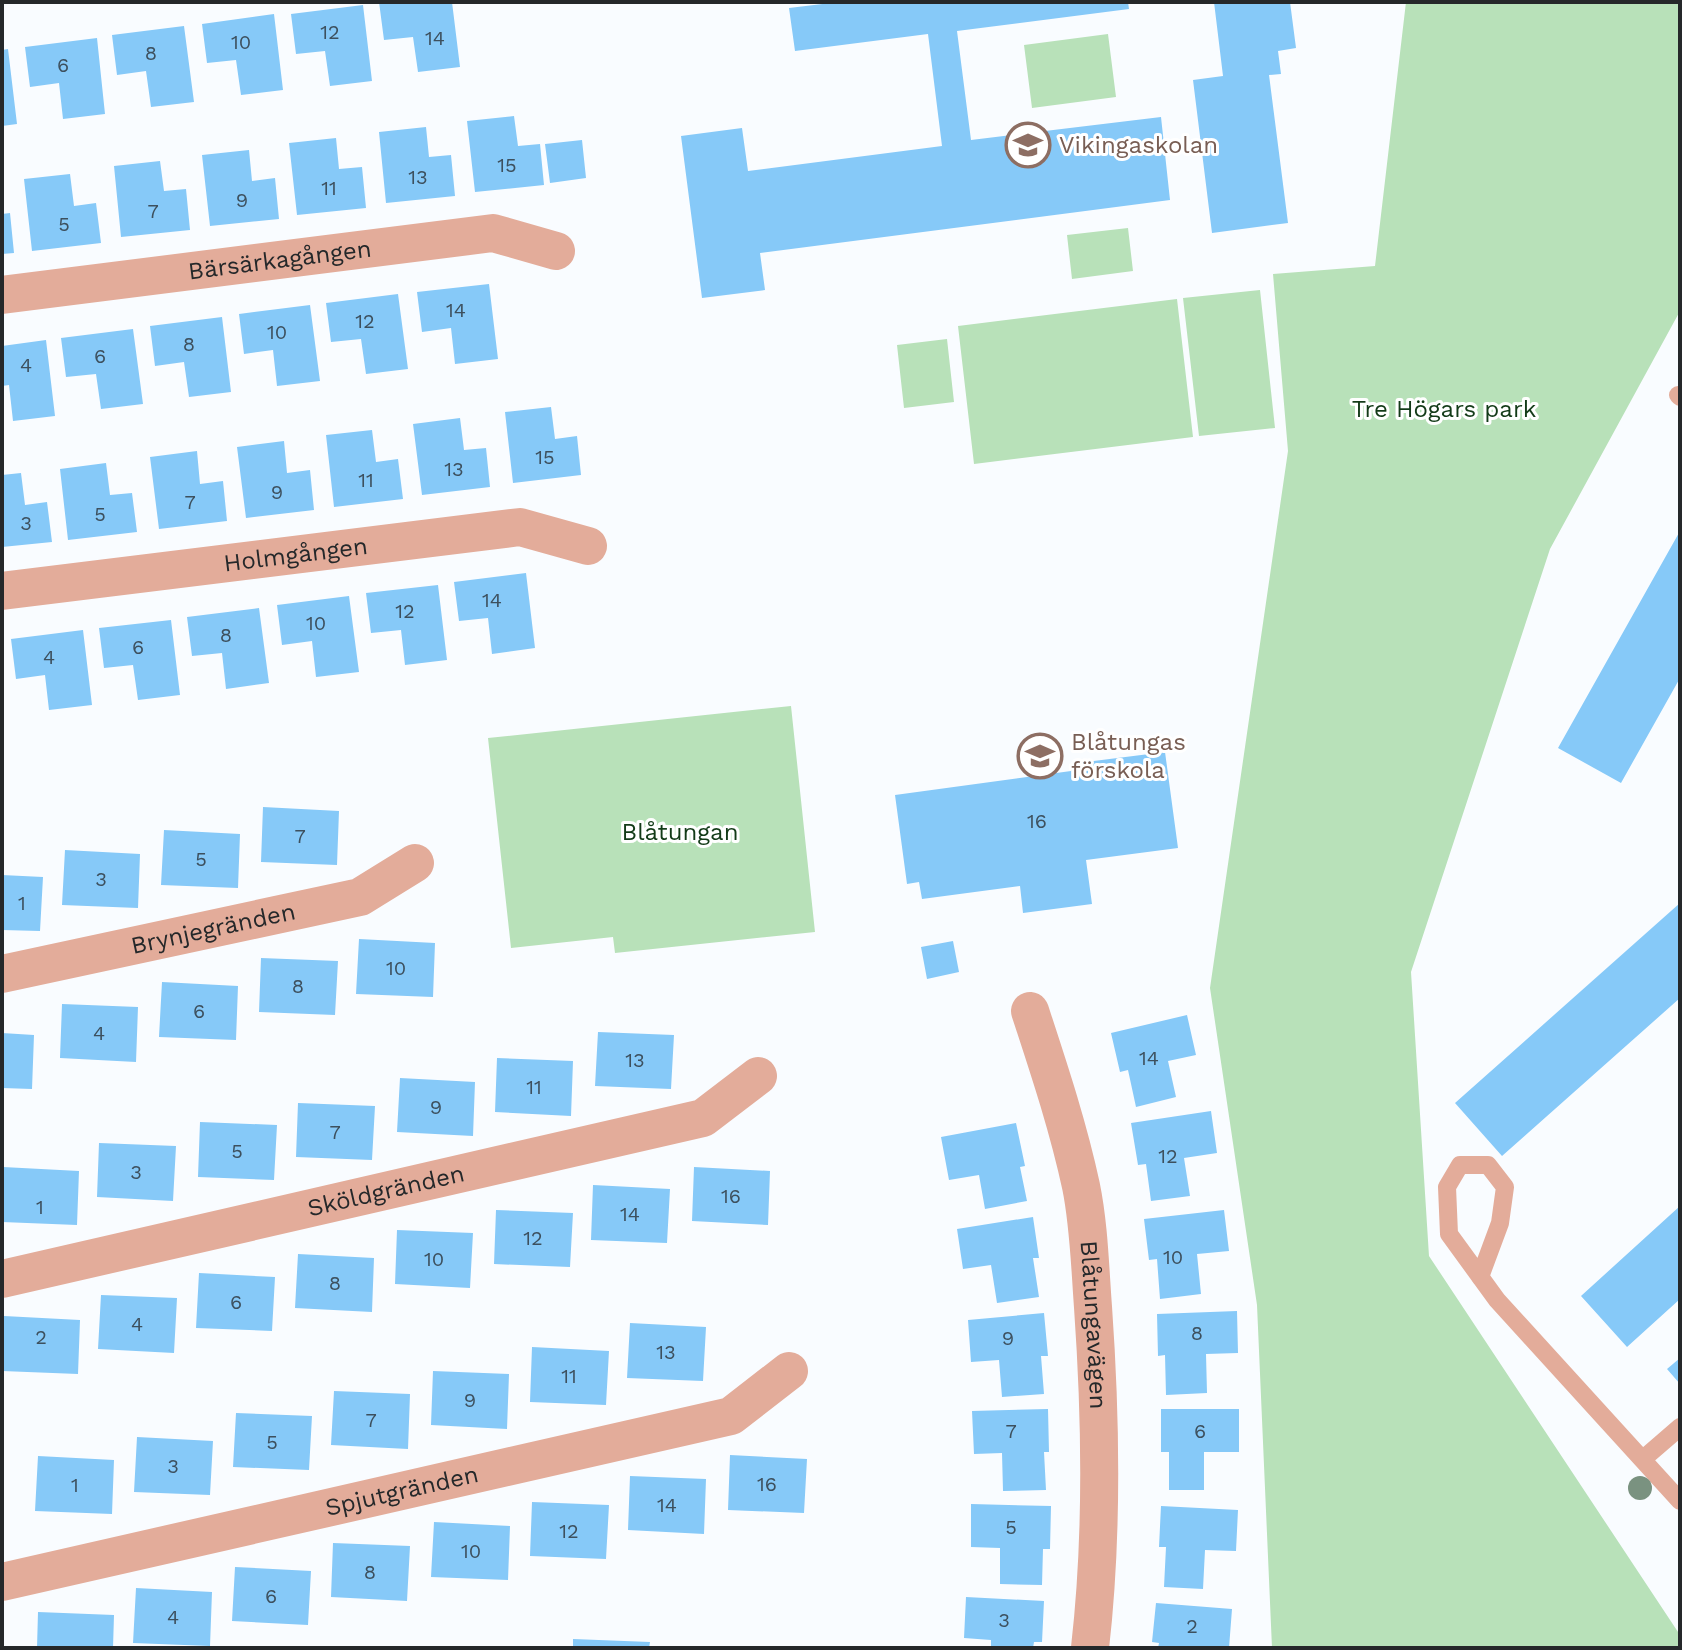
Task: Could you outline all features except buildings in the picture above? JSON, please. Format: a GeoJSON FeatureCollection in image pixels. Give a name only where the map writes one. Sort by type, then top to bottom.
{"type":"FeatureCollection","features":[{"type":"Feature","properties":{"kind":"street","name":"Bärsärkagången"},"geometry":{"type":"LineString","coordinates":[[2,295],[493,233],[556,251]]}},
{"type":"Feature","properties":{"kind":"street","name":"Holmgången"},"geometry":{"type":"LineString","coordinates":[[2,591],[520,527],[588,546]]}},
{"type":"Feature","properties":{"kind":"street","name":"Brynjegränden"},"geometry":{"type":"LineString","coordinates":[[2,974],[360,897],[415,863]]}},
{"type":"Feature","properties":{"kind":"street","name":"Blåtungavägen"},"geometry":{"type":"LineString","coordinates":[[1030,1011],[1067,1129],[1082,1190],[1090,1260],[1098,1371],[1099,1505],[1090,1648]]}},
{"type":"Feature","properties":{"kind":"street","name":"Sköldgränden"},"geometry":{"type":"LineString","coordinates":[[2,1279],[703,1118],[758,1076]]}},
{"type":"Feature","properties":{"kind":"street","name":"Spjutgränden"},"geometry":{"type":"LineString","coordinates":[[2,1582],[731,1416],[789,1371]]}},
{"type":"Feature","properties":{"kind":"lane"},"geometry":{"type":"LineString","coordinates":[[1480,1277],[1500,1223],[1505,1187],[1488,1165],[1460,1165],[1447,1187],[1449,1234],[1480,1277],[1497,1300],[1680,1501]]}},
{"type":"Feature","properties":{"kind":"lane"},"geometry":{"type":"LineString","coordinates":[[1643,1459],[1680,1427]]}},
{"type":"Feature","properties":{"kind":"green space","name":"Tre Högars park"},"geometry":{"type":"Polygon","coordinates":[[[1406,2],[1680,2],[1680,311],[1550,549],[1411,972],[1429,1256],[1680,1635],[1680,1648],[1272,1648],[1257,1305],[1210,988],[1288,451],[1273,274],[1375,266],[1406,2]]]}},
{"type":"Feature","properties":{"kind":"green space"},"geometry":{"type":"Polygon","coordinates":[[[1108,34],[1116,97],[1032,108],[1024,45],[1108,34]]]}},
{"type":"Feature","properties":{"kind":"green space"},"geometry":{"type":"Polygon","coordinates":[[[1128,228],[1133,271],[1072,279],[1067,235],[1128,228]]]}},
{"type":"Feature","properties":{"kind":"green space"},"geometry":{"type":"Polygon","coordinates":[[[1260,290],[1275,428],[1199,436],[1183,298],[1260,290]]]}},
{"type":"Feature","properties":{"kind":"green space"},"geometry":{"type":"Polygon","coordinates":[[[1177,299],[1193,437],[974,464],[958,326],[1177,299]]]}},
{"type":"Feature","properties":{"kind":"green space"},"geometry":{"type":"Polygon","coordinates":[[[947,339],[954,402],[904,408],[897,345],[947,339]]]}},
{"type":"Feature","properties":{"kind":"green space","name":"Blåtungan"},"geometry":{"type":"Polygon","coordinates":[[[791,706],[815,932],[615,953],[613,937],[511,948],[488,738],[791,706]]]}},
{"type":"Feature","properties":{"kind":"place","name":"Vikingaskolan"},"geometry":{"type":"Point","coordinates":[1028,145]}},
{"type":"Feature","properties":{"kind":"place","name":"Blåtungas förskola"},"geometry":{"type":"Point","coordinates":[1040,756]}}]}
